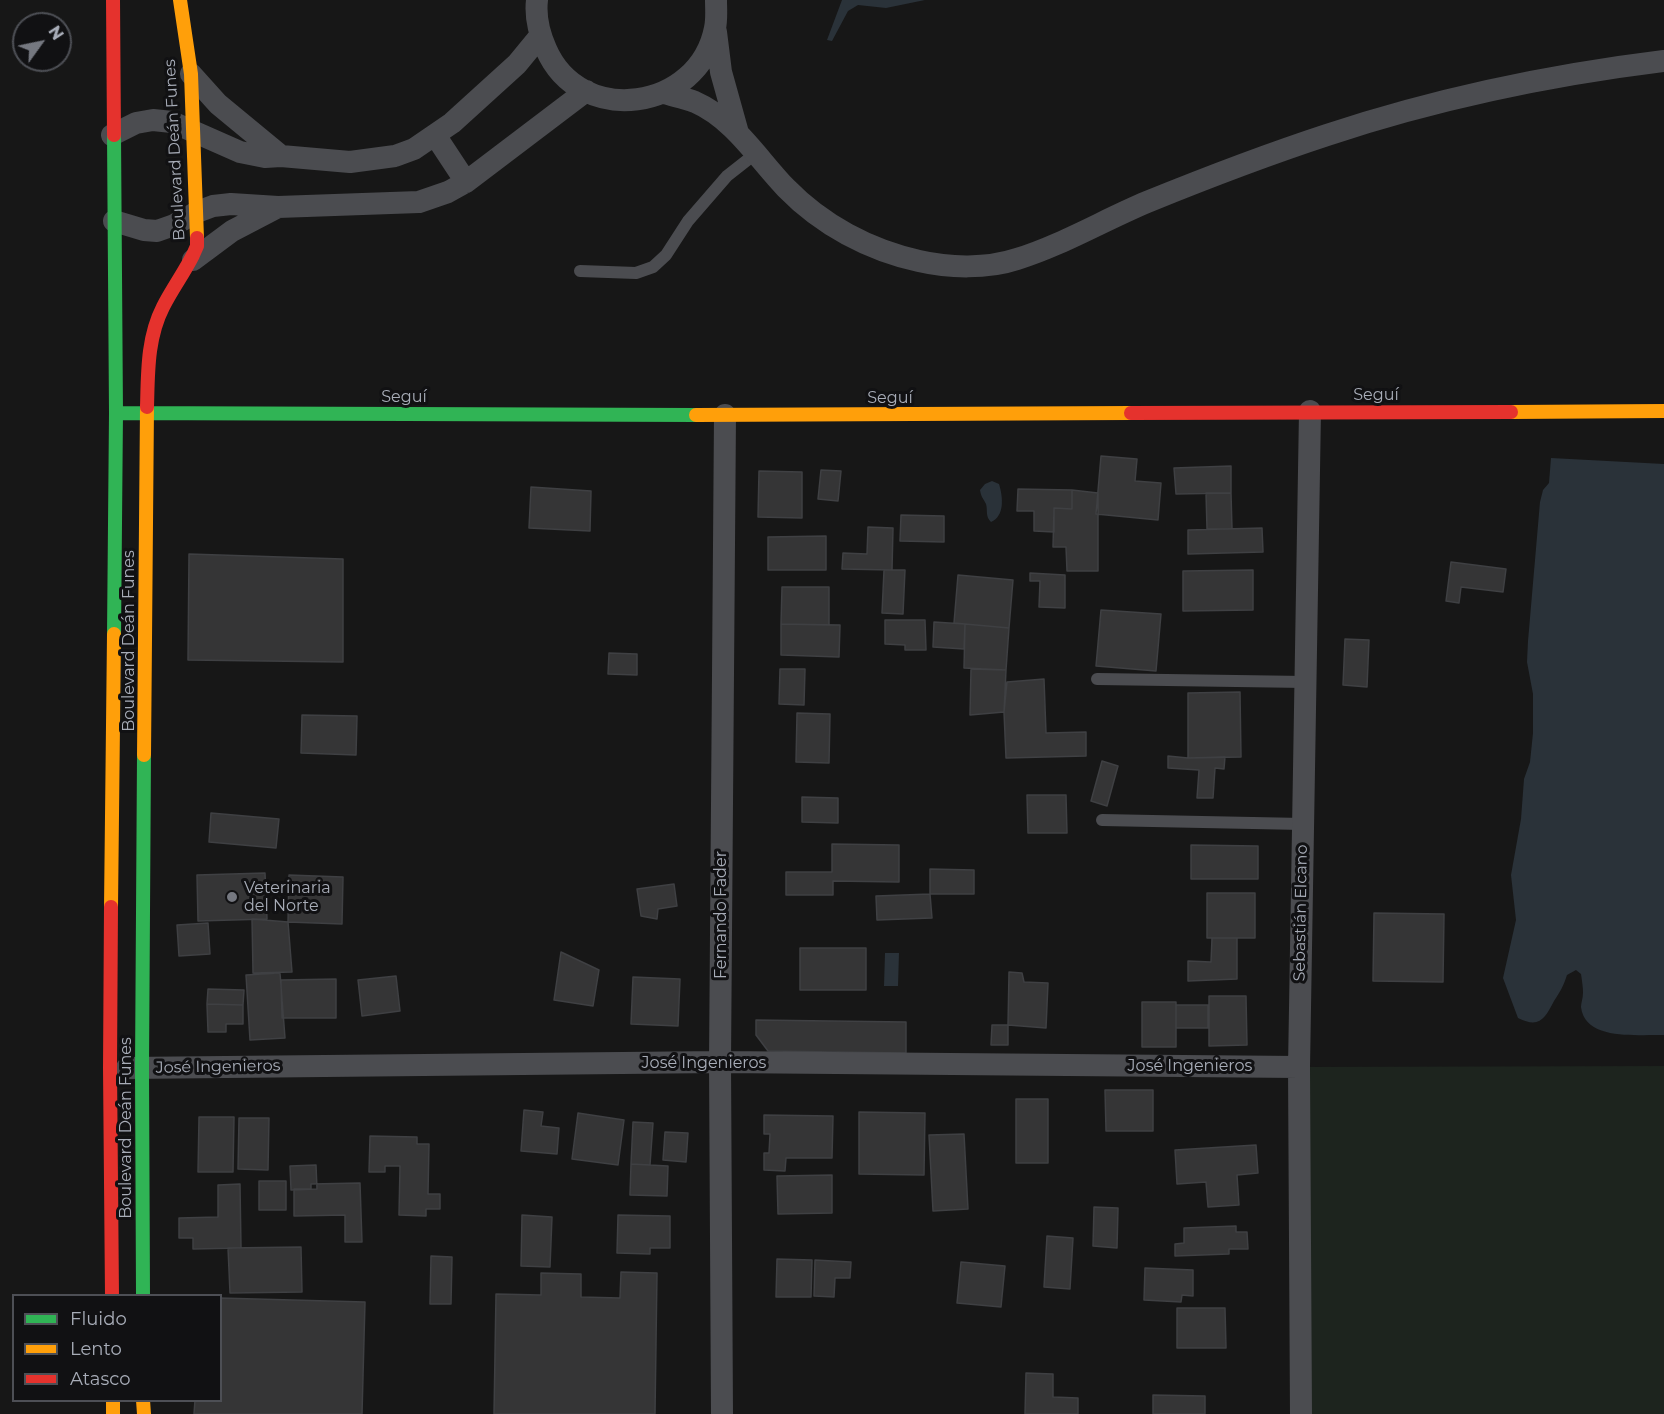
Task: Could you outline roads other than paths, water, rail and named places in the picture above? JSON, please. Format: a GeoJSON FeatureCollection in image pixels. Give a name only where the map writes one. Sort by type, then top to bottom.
{"type":"FeatureCollection","features":[{"type":"Feature","properties":{"kind":"main road","name":"Boulevard Deán Funes"},"geometry":{"type":"LineString","coordinates":[[112,1294],[110,1068],[116,413],[112,135],[113,0]]}},
{"type":"Feature","properties":{"kind":"main road","name":"Boulevard Deán Funes"},"geometry":{"type":"LineString","coordinates":[[143,1294],[142,1068],[149,350],[159,315],[175,285],[193,260],[197,246],[191,74],[180,0]]}},
{"type":"Feature","properties":{"kind":"main road","name":"Seguí"},"geometry":{"type":"LineString","coordinates":[[116,413],[725,415],[1664,411]]}},
{"type":"Feature","properties":{"kind":"street"},"geometry":{"type":"LineString","coordinates":[[537,0],[536,10],[540,36],[550,58],[565,77],[586,91],[611,100],[638,100],[664,93],[688,77],[705,55],[716,28]]}},
{"type":"Feature","properties":{"kind":"street"},"geometry":{"type":"LineString","coordinates":[[716,0],[716,28],[721,72],[738,133]]}},
{"type":"Feature","properties":{"kind":"street"},"geometry":{"type":"LineString","coordinates":[[112,135],[136,123],[153,120],[172,122],[240,152],[265,157],[280,156],[350,162],[374,160],[414,149],[452,123],[517,64],[540,36]]}},
{"type":"Feature","properties":{"kind":"street"},"geometry":{"type":"LineString","coordinates":[[664,93],[696,102],[714,113],[738,133],[788,190],[823,220],[873,248],[920,261],[967,267],[1015,260],[1216,174],[1328,135],[1431,104],[1539,80],[1664,61]]}},
{"type":"Feature","properties":{"kind":"street"},"geometry":{"type":"LineString","coordinates":[[191,74],[218,104],[280,156]]}},
{"type":"Feature","properties":{"kind":"street"},"geometry":{"type":"LineString","coordinates":[[114,221],[144,230],[157,231],[213,206],[231,204],[278,207],[419,201],[448,192],[466,182],[586,91]]}},
{"type":"Feature","properties":{"kind":"street"},"geometry":{"type":"LineString","coordinates":[[435,135],[466,182]]}},
{"type":"Feature","properties":{"kind":"street"},"geometry":{"type":"LineString","coordinates":[[193,260],[232,231],[278,207]]}},
{"type":"Feature","properties":{"kind":"street","name":"Sebastián Elcano"},"geometry":{"type":"LineString","coordinates":[[1301,1414],[1299,1067],[1310,411]]}},
{"type":"Feature","properties":{"kind":"street","name":"Fernando Fader"},"geometry":{"type":"LineString","coordinates":[[722,1414],[720,1062],[725,415]]}},
{"type":"Feature","properties":{"kind":"street","name":"José Ingenieros"},"geometry":{"type":"LineString","coordinates":[[110,1068],[720,1062],[1299,1067]]}},
{"type":"Feature","properties":{"kind":"lane"},"geometry":{"type":"LineString","coordinates":[[580,271],[636,273],[653,267],[666,255],[688,221],[727,176],[755,154]]}},
{"type":"Feature","properties":{"kind":"lane"},"geometry":{"type":"LineString","coordinates":[[1097,679],[1306,682]]}},
{"type":"Feature","properties":{"kind":"lane"},"geometry":{"type":"LineString","coordinates":[[1102,820],[1303,824]]}},
{"type":"Feature","properties":{"kind":"place","name":"Veterinaria del Norte"},"geometry":{"type":"Point","coordinates":[232,897]}}]}
